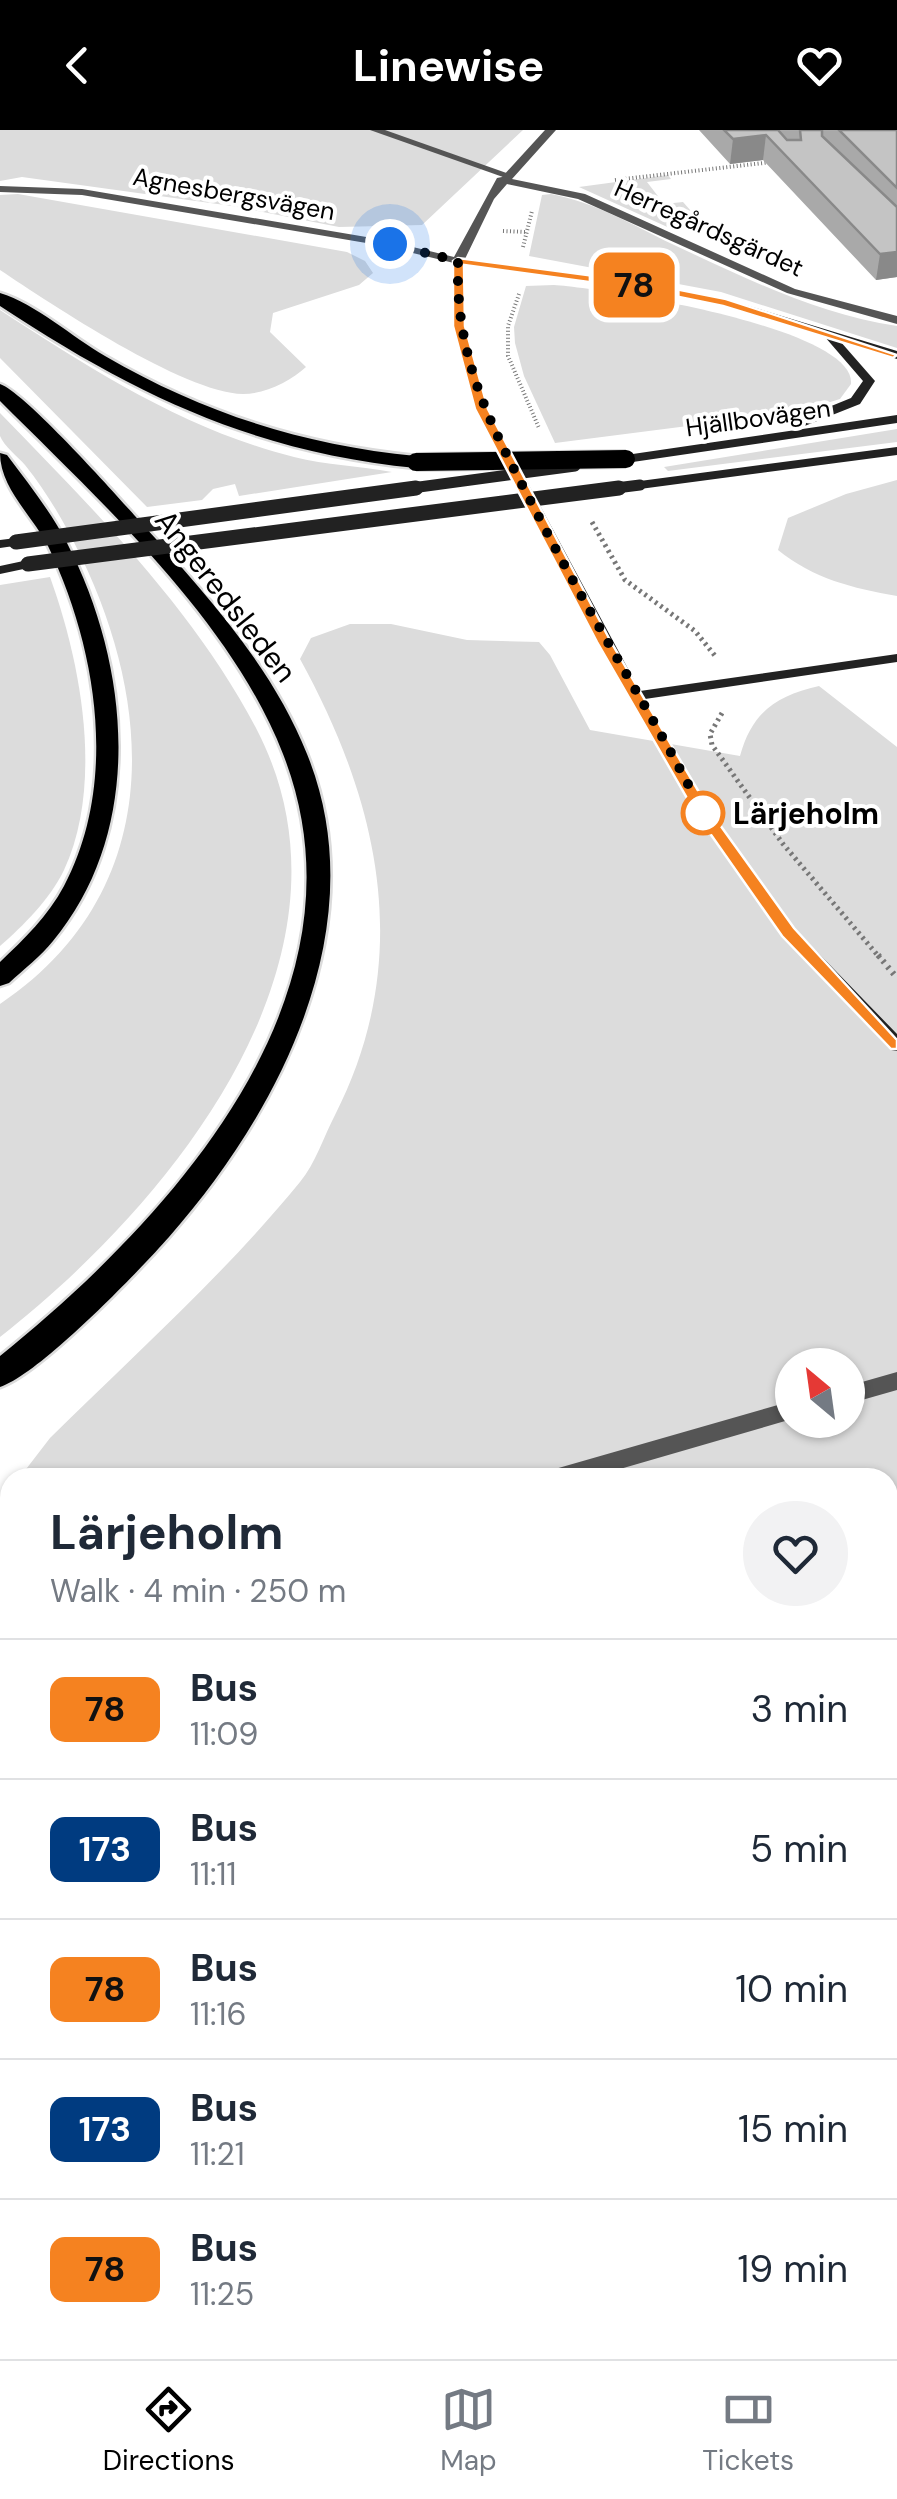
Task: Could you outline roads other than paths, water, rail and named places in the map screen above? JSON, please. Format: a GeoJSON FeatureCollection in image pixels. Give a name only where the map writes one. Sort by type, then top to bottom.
{"type":"FeatureCollection","features":[{"type":"Feature","properties":{"kind":"highway"},"geometry":{"type":"LineString","coordinates":[[0,298],[92,358],[201,416],[322,452],[416,462],[626,459]]}},
{"type":"Feature","properties":{"kind":"highway","name":"Angeredsleden"},"geometry":{"type":"LineString","coordinates":[[0,390],[107,498],[201,606],[266,694],[296,757],[308,795],[318,885],[302,978],[270,1066],[238,1126],[156,1231],[110,1279],[0,1374]]}},
{"type":"Feature","properties":{"kind":"highway"},"geometry":{"type":"LineString","coordinates":[[0,459],[41,516],[75,587],[92,643],[103,704],[106,776],[102,825],[85,875],[46,934],[0,977]]}},
{"type":"Feature","properties":{"kind":"main road"},"geometry":{"type":"LineString","coordinates":[[897,355],[726,303],[640,286],[458,261],[459,326],[482,409],[636,696],[703,812],[788,932],[897,1045]]}},
{"type":"Feature","properties":{"kind":"main road"},"geometry":{"type":"LineString","coordinates":[[720,447],[818,418],[856,401],[869,380],[829,337]]}},
{"type":"Feature","properties":{"kind":"main road","name":"Hjällbovägen"},"geometry":{"type":"LineString","coordinates":[[8,543],[720,447],[897,419]]}},
{"type":"Feature","properties":{"kind":"main road","name":"Hjällbovägen"},"geometry":{"type":"LineString","coordinates":[[0,570],[897,453]]}},
{"type":"Feature","properties":{"kind":"main road"},"geometry":{"type":"LineString","coordinates":[[636,696],[897,658]]}},
{"type":"Feature","properties":{"kind":"street","name":"Herregårdsgärdet"},"geometry":{"type":"LineString","coordinates":[[375,130],[504,177],[564,191],[808,297],[897,320]]}},
{"type":"Feature","properties":{"kind":"street"},"geometry":{"type":"LineString","coordinates":[[458,261],[470,229],[504,177],[551,130]]}},
{"type":"Feature","properties":{"kind":"street","name":"Agnesbergsvägen"},"geometry":{"type":"LineString","coordinates":[[0,189],[98,194],[384,242],[458,261]]}},
{"type":"Feature","properties":{"kind":"street"},"geometry":{"type":"LineString","coordinates":[[865,1390],[897,1381]]}},
{"type":"Feature","properties":{"kind":"street"},"geometry":{"type":"LineString","coordinates":[[590,1468],[775,1415]]}},
{"type":"Feature","properties":{"kind":"place","name":"Lärjeholm"},"geometry":{"type":"Point","coordinates":[703,813]}}]}
